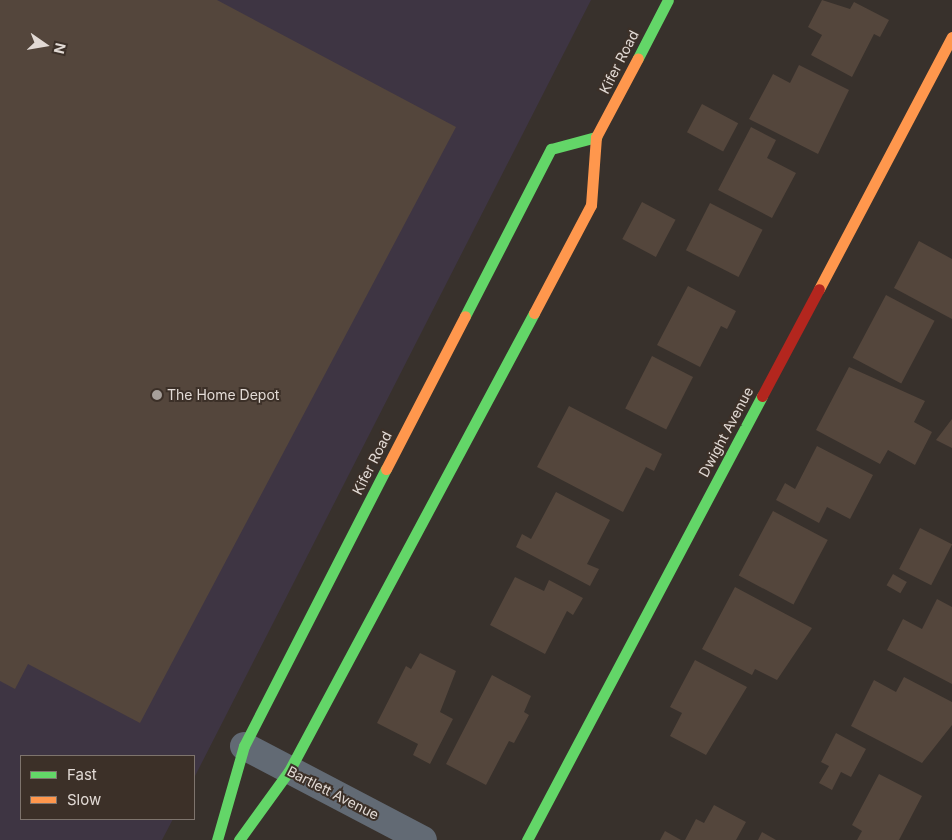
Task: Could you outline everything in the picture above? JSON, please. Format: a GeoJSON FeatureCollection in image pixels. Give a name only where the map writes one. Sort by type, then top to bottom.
{"type":"FeatureCollection","features":[{"type":"Feature","properties":{"kind":"main road","name":"Kifer Road"},"geometry":{"type":"LineString","coordinates":[[239,840],[289,770],[591,205],[596,137],[668,0]]}},
{"type":"Feature","properties":{"kind":"main road","name":"Dwight Avenue"},"geometry":{"type":"LineString","coordinates":[[527,840],[952,37]]}},
{"type":"Feature","properties":{"kind":"main road","name":"Kifer Road"},"geometry":{"type":"LineString","coordinates":[[217,840],[244,746],[551,149],[596,137]]}},
{"type":"Feature","properties":{"kind":"street","name":"Bartlett Avenue"},"geometry":{"type":"LineString","coordinates":[[244,746],[423,840]]}},
{"type":"Feature","properties":{"kind":"shaded area","name":"The Home Depot"},"geometry":{"type":"Polygon","coordinates":[[[0,0],[591,0],[195,776],[195,755],[20,755],[20,820],[172,820],[162,840],[0,840],[0,0]]]}},
{"type":"Feature","properties":{"kind":"building","name":"The Home Depot"},"geometry":{"type":"Polygon","coordinates":[[[0,0],[217,0],[456,127],[140,723],[28,664],[15,689],[0,681],[0,0]]]}},
{"type":"Feature","properties":{"kind":"building"},"geometry":{"type":"Polygon","coordinates":[[[822,0],[850,9],[854,2],[889,20],[880,37],[874,34],[852,77],[811,55],[822,35],[808,27],[822,0]]]}},
{"type":"Feature","properties":{"kind":"building"},"geometry":{"type":"Polygon","coordinates":[[[799,65],[849,90],[818,154],[749,119],[773,74],[790,83],[799,65]]]}},
{"type":"Feature","properties":{"kind":"building"},"geometry":{"type":"Polygon","coordinates":[[[702,104],[738,123],[723,152],[687,132],[702,104]]]}},
{"type":"Feature","properties":{"kind":"building"},"geometry":{"type":"Polygon","coordinates":[[[751,127],[776,140],[767,158],[796,173],[772,218],[718,190],[751,127]]]}},
{"type":"Feature","properties":{"kind":"building"},"geometry":{"type":"Polygon","coordinates":[[[642,202],[676,220],[656,257],[622,239],[642,202]]]}},
{"type":"Feature","properties":{"kind":"building"},"geometry":{"type":"Polygon","coordinates":[[[710,203],[763,230],[739,277],[686,250],[710,203]]]}},
{"type":"Feature","properties":{"kind":"building"},"geometry":{"type":"Polygon","coordinates":[[[919,241],[952,259],[952,319],[894,288],[919,241]]]}},
{"type":"Feature","properties":{"kind":"building"},"geometry":{"type":"Polygon","coordinates":[[[688,286],[736,311],[727,329],[721,326],[700,367],[657,345],[688,286]]]}},
{"type":"Feature","properties":{"kind":"building"},"geometry":{"type":"Polygon","coordinates":[[[886,295],[935,321],[901,384],[853,358],[886,295]]]}},
{"type":"Feature","properties":{"kind":"building"},"geometry":{"type":"Polygon","coordinates":[[[652,356],[693,377],[666,429],[625,409],[652,356]]]}},
{"type":"Feature","properties":{"kind":"building"},"geometry":{"type":"Polygon","coordinates":[[[849,367],[925,401],[914,422],[932,432],[915,465],[888,450],[880,464],[816,430],[849,367]]]}},
{"type":"Feature","properties":{"kind":"building"},"geometry":{"type":"Polygon","coordinates":[[[569,406],[662,454],[654,471],[646,467],[623,512],[537,467],[569,406]]]}},
{"type":"Feature","properties":{"kind":"building"},"geometry":{"type":"Polygon","coordinates":[[[952,419],[952,448],[936,440],[952,419]]]}},
{"type":"Feature","properties":{"kind":"building"},"geometry":{"type":"Polygon","coordinates":[[[817,446],[873,475],[850,519],[827,507],[819,523],[776,500],[785,483],[795,489],[817,446]]]}},
{"type":"Feature","properties":{"kind":"building"},"geometry":{"type":"Polygon","coordinates":[[[556,492],[610,520],[587,564],[599,569],[590,586],[516,547],[522,534],[531,539],[556,492]]]}},
{"type":"Feature","properties":{"kind":"building"},"geometry":{"type":"Polygon","coordinates":[[[773,511],[828,540],[793,605],[739,575],[773,511]]]}},
{"type":"Feature","properties":{"kind":"building"},"geometry":{"type":"Polygon","coordinates":[[[920,528],[952,544],[931,585],[899,569],[920,528]]]}},
{"type":"Feature","properties":{"kind":"building"},"geometry":{"type":"Polygon","coordinates":[[[893,574],[907,582],[900,593],[886,585],[893,574]]]}},
{"type":"Feature","properties":{"kind":"building"},"geometry":{"type":"Polygon","coordinates":[[[515,577],[544,591],[549,580],[583,598],[573,615],[567,611],[545,654],[490,625],[515,577]]]}},
{"type":"Feature","properties":{"kind":"building"},"geometry":{"type":"Polygon","coordinates":[[[735,587],[812,628],[777,680],[755,669],[752,675],[702,649],[735,587]]]}},
{"type":"Feature","properties":{"kind":"building"},"geometry":{"type":"Polygon","coordinates":[[[937,599],[952,607],[952,684],[887,650],[903,619],[922,629],[937,599]]]}},
{"type":"Feature","properties":{"kind":"building"},"geometry":{"type":"Polygon","coordinates":[[[420,653],[456,671],[440,712],[453,719],[430,764],[413,755],[418,744],[377,723],[406,666],[411,669],[420,653]]]}},
{"type":"Feature","properties":{"kind":"building"},"geometry":{"type":"Polygon","coordinates":[[[695,660],[747,687],[706,755],[670,736],[682,713],[670,707],[695,660]]]}},
{"type":"Feature","properties":{"kind":"building"},"geometry":{"type":"Polygon","coordinates":[[[492,675],[531,696],[524,712],[529,715],[514,743],[509,741],[486,785],[446,764],[492,675]]]}},
{"type":"Feature","properties":{"kind":"building"},"geometry":{"type":"Polygon","coordinates":[[[904,677],[952,702],[952,725],[922,763],[851,726],[874,680],[896,692],[904,677]]]}},
{"type":"Feature","properties":{"kind":"building"},"geometry":{"type":"Polygon","coordinates":[[[836,733],[866,749],[851,777],[841,772],[832,790],[819,783],[829,766],[821,762],[836,733]]]}},
{"type":"Feature","properties":{"kind":"building"},"geometry":{"type":"Polygon","coordinates":[[[879,774],[922,796],[899,840],[857,840],[862,831],[852,825],[879,774]]]}},
{"type":"Feature","properties":{"kind":"building"},"geometry":{"type":"Polygon","coordinates":[[[714,805],[746,822],[736,840],[685,840],[696,819],[704,823],[714,805]]]}},
{"type":"Feature","properties":{"kind":"building"},"geometry":{"type":"Polygon","coordinates":[[[665,831],[681,840],[660,840],[665,831]]]}},
{"type":"Feature","properties":{"kind":"building"},"geometry":{"type":"Polygon","coordinates":[[[762,832],[776,840],[758,840],[762,832]]]}},
{"type":"Feature","properties":{"kind":"traffic: fast"},"geometry":{"type":"LineString","coordinates":[[638,58],[668,0]]}},
{"type":"Feature","properties":{"kind":"traffic: fast"},"geometry":{"type":"LineString","coordinates":[[465,316],[551,149],[596,137]]}},
{"type":"Feature","properties":{"kind":"traffic: fast"},"geometry":{"type":"LineString","coordinates":[[239,840],[289,771],[534,313]]}},
{"type":"Feature","properties":{"kind":"traffic: fast"},"geometry":{"type":"LineString","coordinates":[[527,840],[762,396]]}},
{"type":"Feature","properties":{"kind":"traffic: fast"},"geometry":{"type":"LineString","coordinates":[[217,840],[244,746],[386,469]]}},
{"type":"Feature","properties":{"kind":"traffic: slow"},"geometry":{"type":"LineString","coordinates":[[819,289],[952,37]]}},
{"type":"Feature","properties":{"kind":"traffic: slow"},"geometry":{"type":"LineString","coordinates":[[534,313],[591,205],[596,137],[638,58]]}},
{"type":"Feature","properties":{"kind":"traffic: slow"},"geometry":{"type":"LineString","coordinates":[[386,469],[465,316]]}},
{"type":"Feature","properties":{"kind":"traffic: jam"},"geometry":{"type":"LineString","coordinates":[[762,396],[819,289]]}},
{"type":"Feature","properties":{"kind":"place","name":"The Home Depot"},"geometry":{"type":"Point","coordinates":[157,395]}}]}
